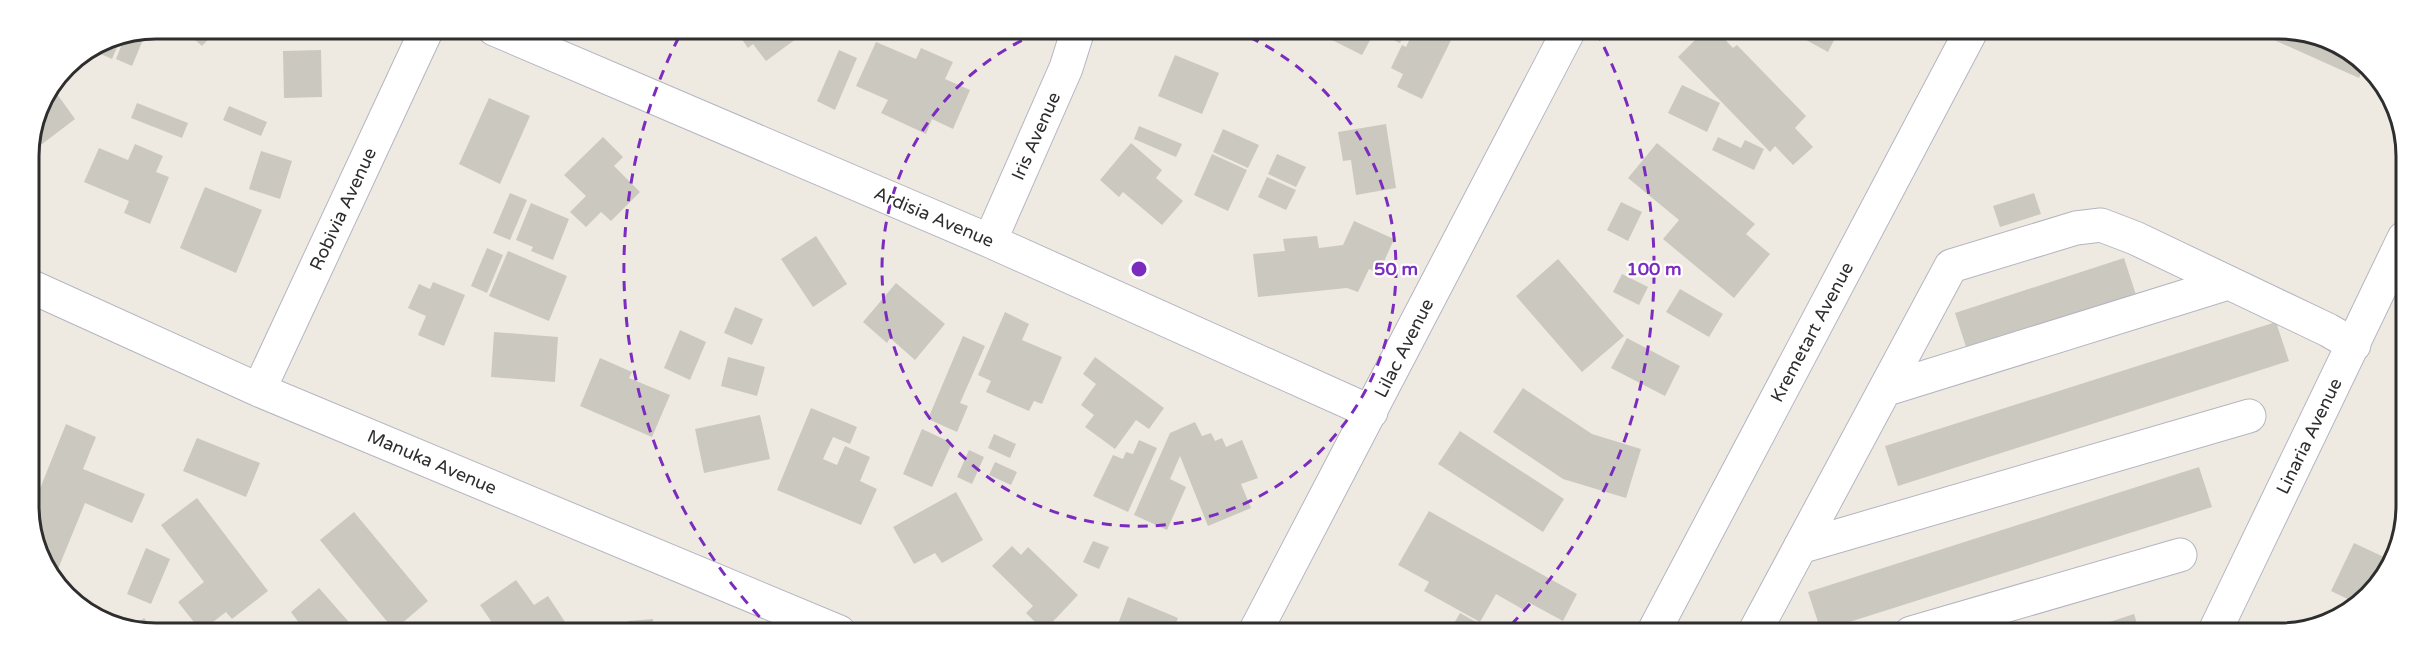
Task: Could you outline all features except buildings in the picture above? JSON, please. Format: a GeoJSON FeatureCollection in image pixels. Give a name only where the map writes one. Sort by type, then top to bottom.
{"type":"FeatureCollection","features":[{"type":"Feature","properties":{"kind":"street","name":"Robivia Avenue"},"geometry":{"type":"LineString","coordinates":[[259,390],[422,39]]}},
{"type":"Feature","properties":{"kind":"street","name":"Ardisia Avenue"},"geometry":{"type":"LineString","coordinates":[[517,39],[990,241],[1371,412]]}},
{"type":"Feature","properties":{"kind":"street","name":"Iris Avenue"},"geometry":{"type":"LineString","coordinates":[[990,241],[1066,68],[1075,39]]}},
{"type":"Feature","properties":{"kind":"street","name":"Lilac Avenue"},"geometry":{"type":"LineString","coordinates":[[1260,623],[1564,39]]}},
{"type":"Feature","properties":{"kind":"street","name":"Kremetart Avenue"},"geometry":{"type":"LineString","coordinates":[[1658,623],[1967,39]]}},
{"type":"Feature","properties":{"kind":"street"},"geometry":{"type":"LineString","coordinates":[[1759,623],[1951,266],[2076,228],[2101,225],[2135,238],[2328,330],[2354,345]]}},
{"type":"Feature","properties":{"kind":"street","name":"Linaria Avenue"},"geometry":{"type":"LineString","coordinates":[[2219,623],[2396,255]]}},
{"type":"Feature","properties":{"kind":"street"},"geometry":{"type":"LineString","coordinates":[[1887,389],[2228,283]]}},
{"type":"Feature","properties":{"kind":"street","name":"Manuka Avenue"},"geometry":{"type":"LineString","coordinates":[[39,290],[259,390],[816,623]]}},
{"type":"Feature","properties":{"kind":"street"},"geometry":{"type":"LineString","coordinates":[[1800,547],[2249,416]]}},
{"type":"Feature","properties":{"kind":"street"},"geometry":{"type":"LineString","coordinates":[[1945,623],[2180,555]]}}]}
